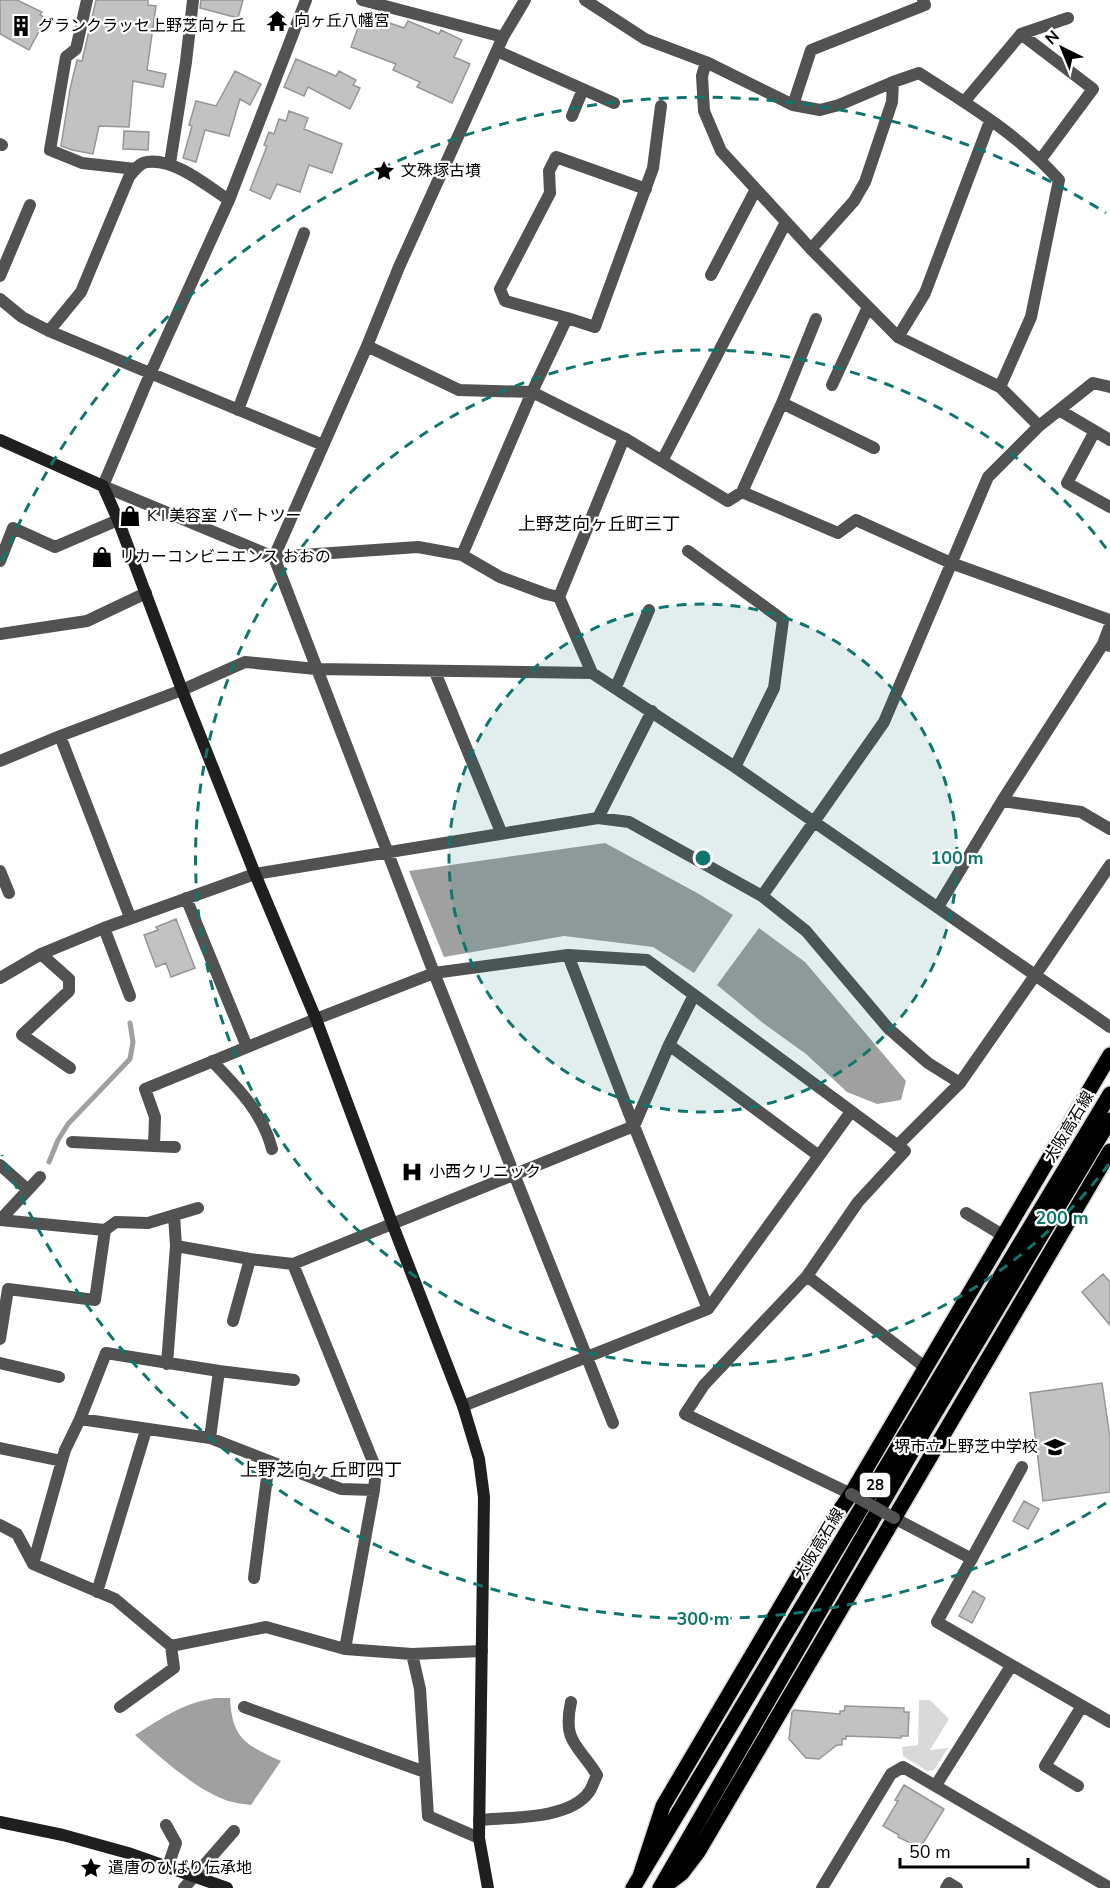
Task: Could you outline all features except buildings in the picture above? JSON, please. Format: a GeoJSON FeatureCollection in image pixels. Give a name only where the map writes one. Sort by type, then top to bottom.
{"type":"FeatureCollection","features":[{"type":"Feature","properties":{"kind":"main road"},"geometry":{"type":"LineString","coordinates":[[637,1882],[663,1806],[926,1368],[1110,1055]]}},
{"type":"Feature","properties":{"kind":"main road","name":"大阪高石線"},"geometry":{"type":"LineString","coordinates":[[637,1882],[1110,1094]]}},
{"type":"Feature","properties":{"kind":"main road","name":"大阪高石線"},"geometry":{"type":"LineString","coordinates":[[661,1888],[914,1448],[1110,1120]]}},
{"type":"Feature","properties":{"kind":"main road"},"geometry":{"type":"LineString","coordinates":[[661,1888],[682,1873],[698,1852],[1110,1151]]}},
{"type":"Feature","properties":{"kind":"street"},"geometry":{"type":"LineString","coordinates":[[87,0],[76,49],[66,57],[50,150],[82,163],[135,169]]}},
{"type":"Feature","properties":{"kind":"street"},"geometry":{"type":"LineString","coordinates":[[170,163],[193,0]]}},
{"type":"Feature","properties":{"kind":"street"},"geometry":{"type":"LineString","coordinates":[[306,0],[230,200],[150,372],[103,486],[255,874],[316,1018],[463,1406],[479,1459],[484,1497],[479,1838],[488,1888]]}},
{"type":"Feature","properties":{"kind":"street"},"geometry":{"type":"LineString","coordinates":[[525,0],[503,37],[399,267],[274,557],[386,851],[613,1423]]}},
{"type":"Feature","properties":{"kind":"street"},"geometry":{"type":"LineString","coordinates":[[585,0],[645,39],[706,62],[793,105],[820,110],[919,74],[964,102],[1041,159],[1059,180],[1030,317],[1000,387]]}},
{"type":"Feature","properties":{"kind":"street"},"geometry":{"type":"LineString","coordinates":[[793,105],[811,50],[925,5],[923,0]]}},
{"type":"Feature","properties":{"kind":"street"},"geometry":{"type":"LineString","coordinates":[[371,1],[503,37]]}},
{"type":"Feature","properties":{"kind":"street"},"geometry":{"type":"LineString","coordinates":[[964,102],[1021,34],[1068,18]]}},
{"type":"Feature","properties":{"kind":"street"},"geometry":{"type":"LineString","coordinates":[[1021,34],[1093,89],[1041,159]]}},
{"type":"Feature","properties":{"kind":"street"},"geometry":{"type":"LineString","coordinates":[[497,51],[614,103]]}},
{"type":"Feature","properties":{"kind":"street"},"geometry":{"type":"LineString","coordinates":[[706,62],[702,76],[704,111],[721,151],[811,249],[898,337],[1000,387],[1039,426]]}},
{"type":"Feature","properties":{"kind":"street"},"geometry":{"type":"LineString","coordinates":[[811,249],[854,201],[865,182],[892,102],[892,82]]}},
{"type":"Feature","properties":{"kind":"street"},"geometry":{"type":"LineString","coordinates":[[572,116],[583,89]]}},
{"type":"Feature","properties":{"kind":"street"},"geometry":{"type":"LineString","coordinates":[[646,189],[556,157],[549,171],[550,193],[500,289],[506,301],[595,327],[646,189],[653,168],[661,106]]}},
{"type":"Feature","properties":{"kind":"street"},"geometry":{"type":"LineString","coordinates":[[898,337],[925,293],[990,121]]}},
{"type":"Feature","properties":{"kind":"street"},"geometry":{"type":"LineString","coordinates":[[49,331],[81,292],[129,177],[135,169],[145,162],[170,163],[230,200]]}},
{"type":"Feature","properties":{"kind":"street"},"geometry":{"type":"LineString","coordinates":[[711,275],[756,189]]}},
{"type":"Feature","properties":{"kind":"street"},"geometry":{"type":"LineString","coordinates":[[0,276],[30,205]]}},
{"type":"Feature","properties":{"kind":"street"},"geometry":{"type":"LineString","coordinates":[[662,461],[786,222]]}},
{"type":"Feature","properties":{"kind":"street"},"geometry":{"type":"LineString","coordinates":[[238,410],[304,233]]}},
{"type":"Feature","properties":{"kind":"street"},"geometry":{"type":"LineString","coordinates":[[0,298],[22,316],[49,331],[323,445]]}},
{"type":"Feature","properties":{"kind":"street"},"geometry":{"type":"LineString","coordinates":[[832,385],[868,307]]}},
{"type":"Feature","properties":{"kind":"street"},"geometry":{"type":"LineString","coordinates":[[462,555],[532,392],[567,318]]}},
{"type":"Feature","properties":{"kind":"street"},"geometry":{"type":"LineString","coordinates":[[367,345],[459,390],[532,392],[624,438],[728,501],[742,492],[816,319]]}},
{"type":"Feature","properties":{"kind":"street"},"geometry":{"type":"LineString","coordinates":[[762,896],[884,722],[988,477],[1039,426],[1093,383],[1110,387]]}},
{"type":"Feature","properties":{"kind":"street"},"geometry":{"type":"LineString","coordinates":[[782,403],[874,448]]}},
{"type":"Feature","properties":{"kind":"street"},"geometry":{"type":"LineString","coordinates":[[1059,410],[1110,440]]}},
{"type":"Feature","properties":{"kind":"street"},"geometry":{"type":"LineString","coordinates":[[1095,431],[1067,483],[1110,507]]}},
{"type":"Feature","properties":{"kind":"street"},"geometry":{"type":"LineString","coordinates":[[592,673],[559,597],[624,438]]}},
{"type":"Feature","properties":{"kind":"street"},"geometry":{"type":"LineString","coordinates":[[0,440],[103,486],[274,557],[418,547],[462,555],[500,577],[559,597]]}},
{"type":"Feature","properties":{"kind":"street"},"geometry":{"type":"LineString","coordinates":[[742,492],[838,533],[856,520],[951,562],[1110,620]]}},
{"type":"Feature","properties":{"kind":"street"},"geometry":{"type":"LineString","coordinates":[[0,561],[13,528],[55,547],[118,520]]}},
{"type":"Feature","properties":{"kind":"street"},"geometry":{"type":"LineString","coordinates":[[688,551],[783,620],[774,688],[735,767]]}},
{"type":"Feature","properties":{"kind":"street"},"geometry":{"type":"LineString","coordinates":[[0,634],[87,621],[146,593]]}},
{"type":"Feature","properties":{"kind":"street"},"geometry":{"type":"LineString","coordinates":[[616,687],[649,610]]}},
{"type":"Feature","properties":{"kind":"street"},"geometry":{"type":"LineString","coordinates":[[938,907],[1002,801],[1106,645],[1110,626]]}},
{"type":"Feature","properties":{"kind":"street"},"geometry":{"type":"LineString","coordinates":[[0,761],[245,663],[316,669],[592,673],[735,767],[1110,1027]]}},
{"type":"Feature","properties":{"kind":"street"},"geometry":{"type":"LineString","coordinates":[[435,672],[501,832]]}},
{"type":"Feature","properties":{"kind":"street"},"geometry":{"type":"LineString","coordinates":[[598,818],[652,711]]}},
{"type":"Feature","properties":{"kind":"street"},"geometry":{"type":"LineString","coordinates":[[60,736],[130,917]]}},
{"type":"Feature","properties":{"kind":"street"},"geometry":{"type":"LineString","coordinates":[[1002,801],[1081,812],[1110,829]]}},
{"type":"Feature","properties":{"kind":"street"},"geometry":{"type":"LineString","coordinates":[[0,978],[41,954],[130,917],[255,874],[501,832],[598,818],[629,822],[762,896],[806,931],[888,1028],[928,1063],[960,1083]]}},
{"type":"Feature","properties":{"kind":"street"},"geometry":{"type":"LineString","coordinates":[[972,1559],[851,1494],[686,1414],[704,1385],[807,1276],[858,1202],[901,1149],[960,1083],[1110,865]]}},
{"type":"Feature","properties":{"kind":"street"},"geometry":{"type":"LineString","coordinates":[[0,871],[9,893]]}},
{"type":"Feature","properties":{"kind":"street"},"geometry":{"type":"LineString","coordinates":[[186,898],[247,1047]]}},
{"type":"Feature","properties":{"kind":"street"},"geometry":{"type":"LineString","coordinates":[[104,928],[130,996]]}},
{"type":"Feature","properties":{"kind":"street"},"geometry":{"type":"LineString","coordinates":[[41,954],[69,979],[69,991],[22,1035],[70,1068]]}},
{"type":"Feature","properties":{"kind":"street"},"geometry":{"type":"LineString","coordinates":[[568,955],[708,1309]]}},
{"type":"Feature","properties":{"kind":"street"},"geometry":{"type":"LineString","coordinates":[[154,1146],[154,1117],[145,1089],[316,1018],[434,973],[568,955],[647,960],[901,1149]]}},
{"type":"Feature","properties":{"kind":"street"},"geometry":{"type":"LineString","coordinates":[[176,1246],[293,1264],[634,1126],[694,994]]}},
{"type":"Feature","properties":{"kind":"street"},"geometry":{"type":"LineString","coordinates":[[669,1045],[819,1156]]}},
{"type":"Feature","properties":{"kind":"street"},"geometry":{"type":"LineString","coordinates":[[212,1061],[249,1101],[268,1133],[272,1149]]}},
{"type":"Feature","properties":{"kind":"street"},"geometry":{"type":"LineString","coordinates":[[463,1406],[708,1309],[850,1113]]}},
{"type":"Feature","properties":{"kind":"street"},"geometry":{"type":"LineString","coordinates":[[72,1142],[175,1147]]}},
{"type":"Feature","properties":{"kind":"street"},"geometry":{"type":"LineString","coordinates":[[0,1165],[28,1190]]}},
{"type":"Feature","properties":{"kind":"street"},"geometry":{"type":"LineString","coordinates":[[1,1219],[40,1177]]}},
{"type":"Feature","properties":{"kind":"street"},"geometry":{"type":"LineString","coordinates":[[1,1219],[105,1230],[116,1222],[148,1223],[198,1208]]}},
{"type":"Feature","properties":{"kind":"street"},"geometry":{"type":"LineString","coordinates":[[966,1213],[1004,1236]]}},
{"type":"Feature","properties":{"kind":"street"},"geometry":{"type":"LineString","coordinates":[[167,1364],[176,1246],[174,1215]]}},
{"type":"Feature","properties":{"kind":"street"},"geometry":{"type":"LineString","coordinates":[[0,1339],[4,1288],[95,1300],[105,1230]]}},
{"type":"Feature","properties":{"kind":"street"},"geometry":{"type":"LineString","coordinates":[[233,1321],[250,1259]]}},
{"type":"Feature","properties":{"kind":"street"},"geometry":{"type":"LineString","coordinates":[[293,1264],[376,1469],[345,1649]]}},
{"type":"Feature","properties":{"kind":"street"},"geometry":{"type":"LineString","coordinates":[[807,1276],[926,1368]]}},
{"type":"Feature","properties":{"kind":"street"},"geometry":{"type":"LineString","coordinates":[[33,1564],[62,1461],[106,1353],[167,1364],[294,1380]]}},
{"type":"Feature","properties":{"kind":"street"},"geometry":{"type":"LineString","coordinates":[[0,1363],[59,1377]]}},
{"type":"Feature","properties":{"kind":"street"},"geometry":{"type":"LineString","coordinates":[[210,1438],[219,1371]]}},
{"type":"Feature","properties":{"kind":"street"},"geometry":{"type":"LineString","coordinates":[[80,1419],[210,1438],[341,1489],[374,1490]]}},
{"type":"Feature","properties":{"kind":"street"},"geometry":{"type":"LineString","coordinates":[[97,1592],[146,1430]]}},
{"type":"Feature","properties":{"kind":"street"},"geometry":{"type":"LineString","coordinates":[[0,1448],[62,1461]]}},
{"type":"Feature","properties":{"kind":"street"},"geometry":{"type":"LineString","coordinates":[[254,1578],[269,1462]]}},
{"type":"Feature","properties":{"kind":"street"},"geometry":{"type":"LineString","coordinates":[[1022,1467],[937,1622],[1110,1722]]}},
{"type":"Feature","properties":{"kind":"street"},"geometry":{"type":"LineString","coordinates":[[0,1525],[17,1534],[33,1564],[115,1599],[171,1646],[174,1668],[120,1707]]}},
{"type":"Feature","properties":{"kind":"street"},"geometry":{"type":"LineString","coordinates":[[171,1646],[266,1628],[345,1649],[411,1654],[482,1651]]}},
{"type":"Feature","properties":{"kind":"street"},"geometry":{"type":"LineString","coordinates":[[411,1654],[420,1689],[428,1816],[479,1838]]}},
{"type":"Feature","properties":{"kind":"street"},"geometry":{"type":"LineString","coordinates":[[936,1785],[1011,1666]]}},
{"type":"Feature","properties":{"kind":"street"},"geometry":{"type":"LineString","coordinates":[[479,1820],[552,1814],[572,1806],[589,1793],[597,1775],[577,1751],[568,1728],[571,1702]]}},
{"type":"Feature","properties":{"kind":"street"},"geometry":{"type":"LineString","coordinates":[[1078,1786],[1044,1766],[1082,1706]]}},
{"type":"Feature","properties":{"kind":"street"},"geometry":{"type":"LineString","coordinates":[[244,1707],[425,1772]]}},
{"type":"Feature","properties":{"kind":"street"},"geometry":{"type":"LineString","coordinates":[[822,1888],[891,1774],[903,1767],[1108,1883]]}},
{"type":"Feature","properties":{"kind":"street"},"geometry":{"type":"LineString","coordinates":[[0,1822],[63,1835],[128,1853],[227,1888]]}},
{"type":"Feature","properties":{"kind":"street"},"geometry":{"type":"LineString","coordinates":[[166,1825],[176,1843],[168,1866]]}},
{"type":"Feature","properties":{"kind":"street"},"geometry":{"type":"LineString","coordinates":[[184,1888],[234,1831]]}},
{"type":"Feature","properties":{"kind":"street"},"geometry":{"type":"LineString","coordinates":[[946,1888],[949,1883],[957,1888]]}},
{"type":"Feature","properties":{"kind":"shaded area"},"geometry":{"type":"Polygon","coordinates":[[[605,843],[733,915],[694,973],[653,947],[564,936],[444,957],[409,871],[605,843]]]}},
{"type":"Feature","properties":{"kind":"shaded area"},"geometry":{"type":"Polygon","coordinates":[[[759,928],[805,962],[906,1081],[901,1100],[877,1104],[847,1092],[806,1054],[763,1023],[717,985],[759,928]]]}},
{"type":"Feature","properties":{"kind":"shaded area"},"geometry":{"type":"Polygon","coordinates":[[[215,1698],[230,1698],[234,1723],[243,1739],[281,1761],[251,1805],[228,1801],[203,1789],[135,1735],[182,1708],[215,1698]]]}},
{"type":"Feature","properties":{"kind":"shaded area"},"geometry":{"type":"Polygon","coordinates":[[[919,1700],[930,1700],[949,1719],[930,1750],[948,1748],[934,1770],[927,1771],[903,1756],[902,1747],[918,1745],[919,1700]]]}},
{"type":"Feature","properties":{"kind":"waterway"},"geometry":{"type":"LineString","coordinates":[[49,1162],[68,1124],[130,1059],[133,1042],[130,1023]]}},
{"type":"Feature","properties":{"kind":"place","name":"向ヶ丘八幡宮"},"geometry":{"type":"Point","coordinates":[277,21]}},
{"type":"Feature","properties":{"kind":"place","name":"グランクラッセ上野芝向ヶ丘"},"geometry":{"type":"Point","coordinates":[21,26]}},
{"type":"Feature","properties":{"kind":"place","name":"文殊塚古墳"},"geometry":{"type":"Point","coordinates":[384,171]}},
{"type":"Feature","properties":{"kind":"place","name":"K I 美容室 パートツー"},"geometry":{"type":"Point","coordinates":[130,516]}},
{"type":"Feature","properties":{"kind":"place","name":"リカーコンビニエンス おおの"},"geometry":{"type":"Point","coordinates":[102,557]}},
{"type":"Feature","properties":{"kind":"place","name":"小西クリニック"},"geometry":{"type":"Point","coordinates":[412,1172]}},
{"type":"Feature","properties":{"kind":"place","name":"堺市立上野芝中学校"},"geometry":{"type":"Point","coordinates":[1055,1447]}},
{"type":"Feature","properties":{"kind":"place","name":"遣唐のひばり伝承地"},"geometry":{"type":"Point","coordinates":[91,1868]}},
{"type":"Feature","properties":{"kind":"district","name":"上野芝向ヶ丘町三丁"},"geometry":{"type":"Point","coordinates":[599,524]}},
{"type":"Feature","properties":{"kind":"district","name":"上野芝向ヶ丘町四丁"},"geometry":{"type":"Point","coordinates":[321,1470]}}]}
